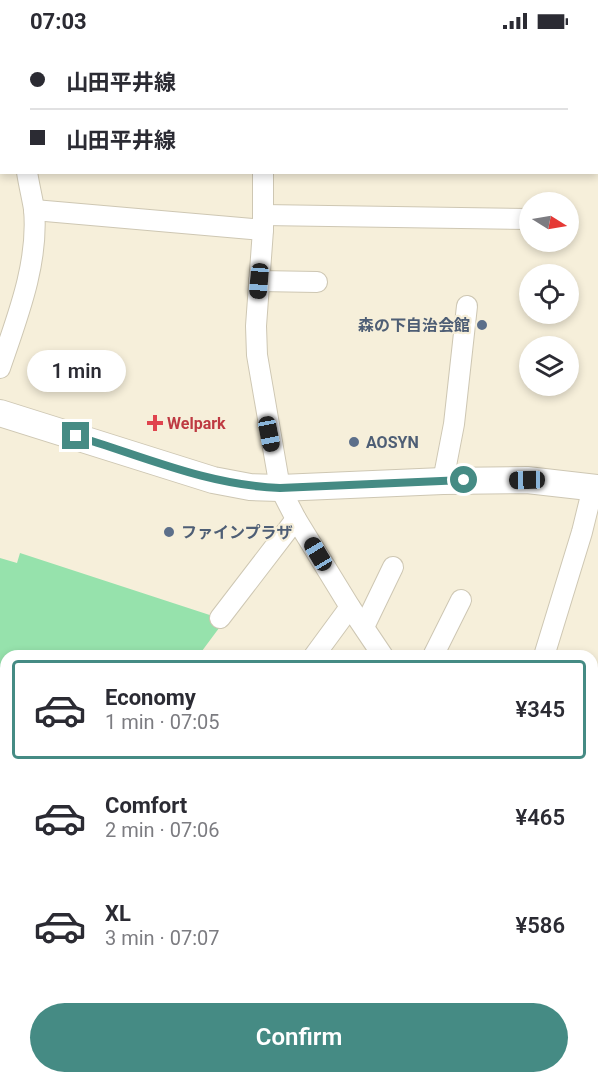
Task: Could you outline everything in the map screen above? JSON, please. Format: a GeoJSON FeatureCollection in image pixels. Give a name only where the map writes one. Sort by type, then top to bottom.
{"type":"FeatureCollection","features":[{"type":"Feature","properties":{"kind":"main road"},"geometry":{"type":"LineString","coordinates":[[0,413],[213,480],[250,487],[527,480],[595,488]]}},
{"type":"Feature","properties":{"kind":"street"},"geometry":{"type":"LineString","coordinates":[[0,368],[22,303],[33,244],[34,210],[27,174]]}},
{"type":"Feature","properties":{"kind":"street"},"geometry":{"type":"LineString","coordinates":[[264,174],[256,355],[280,488],[296,519],[379,650]]}},
{"type":"Feature","properties":{"kind":"street"},"geometry":{"type":"LineString","coordinates":[[34,210],[263,223],[519,219]]}},
{"type":"Feature","properties":{"kind":"street"},"geometry":{"type":"LineString","coordinates":[[259,281],[317,282]]}},
{"type":"Feature","properties":{"kind":"street"},"geometry":{"type":"LineString","coordinates":[[443,481],[453,424],[467,306]]}},
{"type":"Feature","properties":{"kind":"street"},"geometry":{"type":"LineString","coordinates":[[546,650],[595,488]]}},
{"type":"Feature","properties":{"kind":"street"},"geometry":{"type":"LineString","coordinates":[[220,618],[296,519]]}},
{"type":"Feature","properties":{"kind":"street"},"geometry":{"type":"LineString","coordinates":[[364,627],[393,567]]}},
{"type":"Feature","properties":{"kind":"street"},"geometry":{"type":"LineString","coordinates":[[437,650],[461,600]]}},
{"type":"Feature","properties":{"kind":"street"},"geometry":{"type":"LineString","coordinates":[[318,650],[350,607]]}},
{"type":"Feature","properties":{"kind":"green space"},"geometry":{"type":"Polygon","coordinates":[[[20,553],[225,620],[203,650],[0,650],[0,558],[17,563],[20,553]]]}},
{"type":"Feature","properties":{"kind":"place","name":"森の下自治会館"},"geometry":{"type":"Point","coordinates":[482,325]}},
{"type":"Feature","properties":{"kind":"place","name":"Welpark"},"geometry":{"type":"Point","coordinates":[155,423]}},
{"type":"Feature","properties":{"kind":"place","name":"AOSYN"},"geometry":{"type":"Point","coordinates":[354,442]}},
{"type":"Feature","properties":{"kind":"place","name":"ファインプラザ"},"geometry":{"type":"Point","coordinates":[169,532]}},
{"type":"Feature","properties":{"kind":"route"},"geometry":{"type":"LineString","coordinates":[[76,436],[175,469],[213,480],[250,487],[280,488],[464,480]]}}]}
